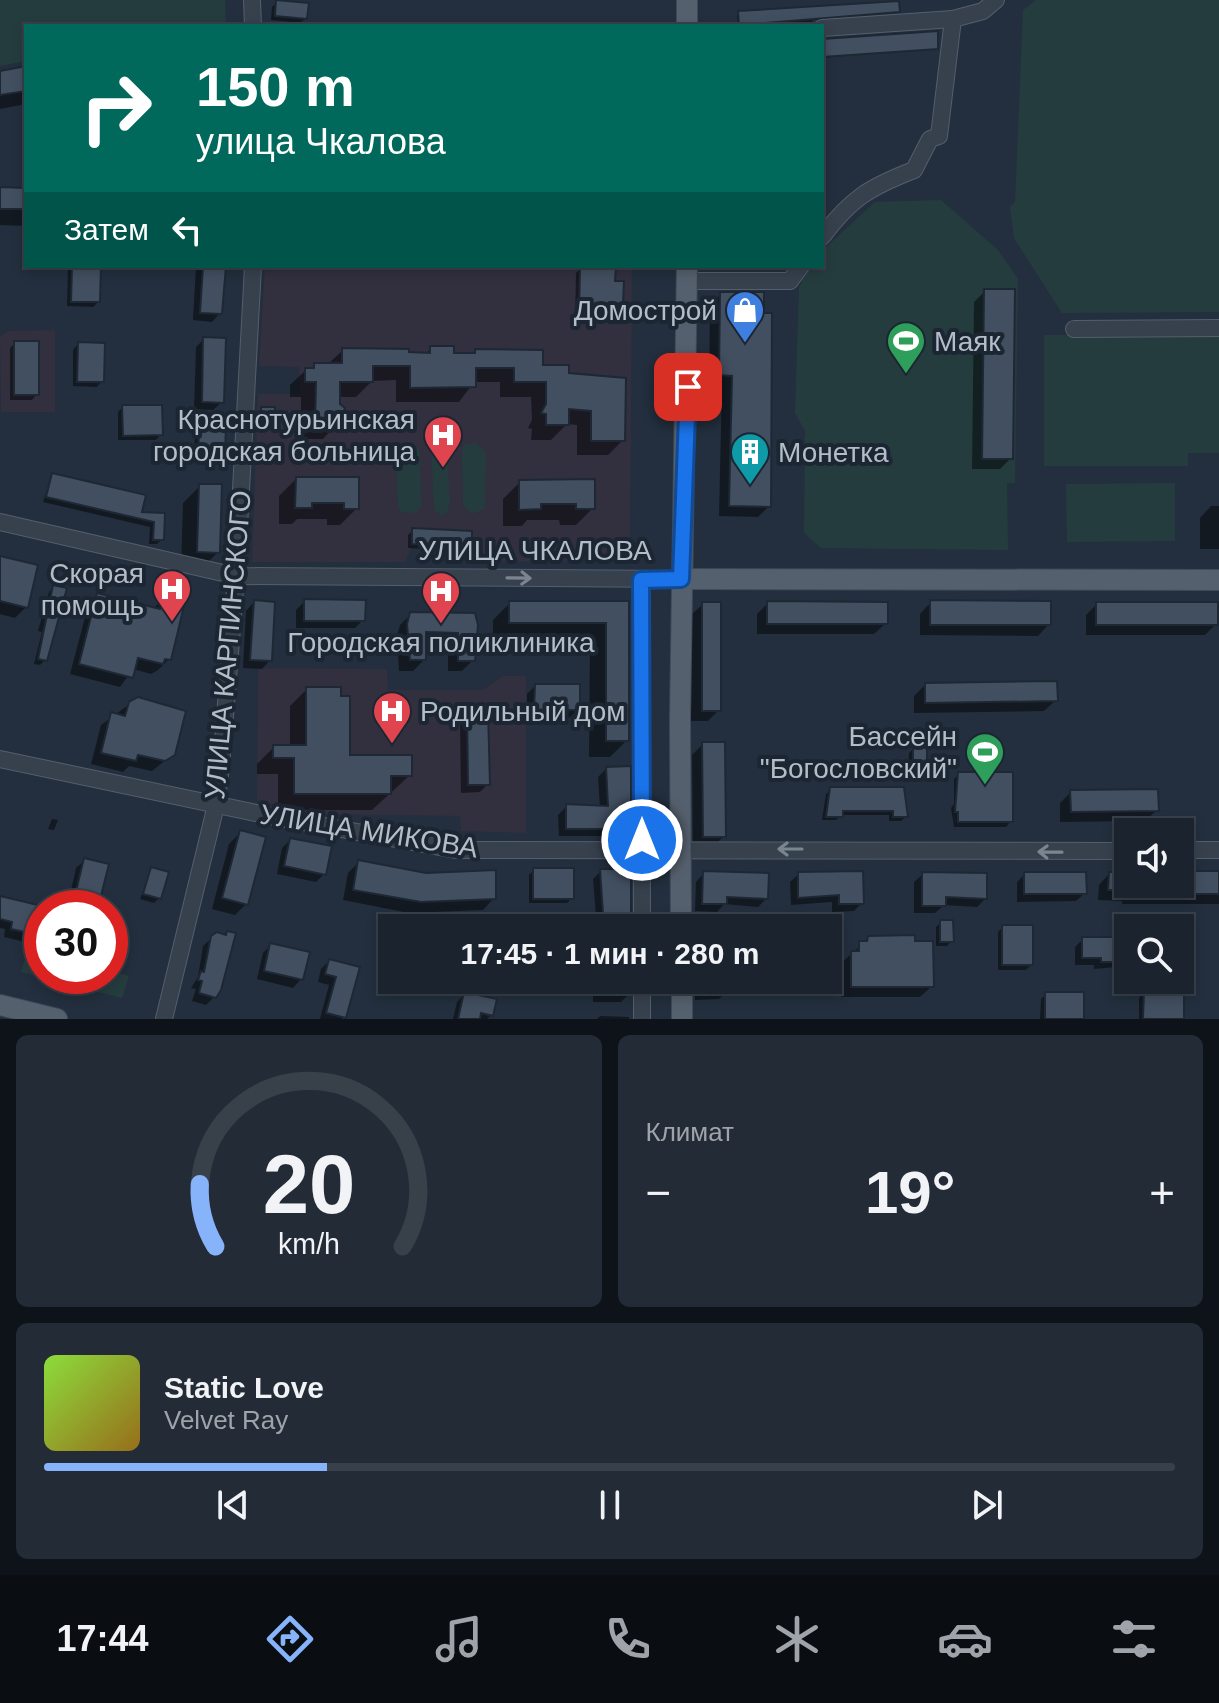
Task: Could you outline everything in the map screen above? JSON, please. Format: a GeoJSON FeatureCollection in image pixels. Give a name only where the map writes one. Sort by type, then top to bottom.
{"type":"FeatureCollection","features":[{"type":"Feature","properties":{"kind":"main road"},"geometry":{"type":"LineString","coordinates":[[687,0],[687,24]]}},
{"type":"Feature","properties":{"kind":"main road"},"geometry":{"type":"LineString","coordinates":[[681,914],[681,579],[688,405],[687,273]]}},
{"type":"Feature","properties":{"kind":"main road","name":"УЛИЦА ЧКАЛОВА"},"geometry":{"type":"LineString","coordinates":[[681,579],[1219,580]]}},
{"type":"Feature","properties":{"kind":"main road"},"geometry":{"type":"LineString","coordinates":[[682,994],[682,1019]]}},
{"type":"Feature","properties":{"kind":"main road"},"geometry":{"type":"LineString","coordinates":[[0,1005],[57,1019]]}},
{"type":"Feature","properties":{"kind":"street"},"geometry":{"type":"LineString","coordinates":[[252,0],[253,24]]}},
{"type":"Feature","properties":{"kind":"street"},"geometry":{"type":"LineString","coordinates":[[824,28],[953,19],[983,11],[996,0]]}},
{"type":"Feature","properties":{"kind":"street"},"geometry":{"type":"LineString","coordinates":[[824,234],[839,214],[872,186],[914,170],[930,139],[939,136],[953,19]]}},
{"type":"Feature","properties":{"kind":"street","name":"УЛИЦА КАРПИНСКОГО"},"geometry":{"type":"LineString","coordinates":[[164,1019],[216,805],[236,576],[253,268]]}},
{"type":"Feature","properties":{"kind":"street"},"geometry":{"type":"LineString","coordinates":[[687,273],[790,281],[800,268]]}},
{"type":"Feature","properties":{"kind":"street"},"geometry":{"type":"LineString","coordinates":[[1074,329],[1219,328]]}},
{"type":"Feature","properties":{"kind":"street","name":"УЛИЦА ЧКАЛОВА"},"geometry":{"type":"LineString","coordinates":[[0,522],[236,576],[681,579]]}},
{"type":"Feature","properties":{"kind":"street"},"geometry":{"type":"LineString","coordinates":[[641,580],[642,914]]}},
{"type":"Feature","properties":{"kind":"street","name":"УЛИЦА МИКОВА"},"geometry":{"type":"LineString","coordinates":[[0,759],[216,805],[456,850],[1114,851]]}},
{"type":"Feature","properties":{"kind":"street"},"geometry":{"type":"LineString","coordinates":[[1194,850],[1219,850]]}},
{"type":"Feature","properties":{"kind":"street"},"geometry":{"type":"LineString","coordinates":[[642,994],[642,1019]]}},
{"type":"Feature","properties":{"kind":"shaded area","name":"Краснотурьинская городская больница"},"geometry":{"type":"Polygon","coordinates":[[[265,268],[632,268],[630,550],[621,560],[484,562],[482,553],[472,547],[413,544],[405,562],[252,562],[258,394],[300,394],[299,367],[259,366],[265,268]]]}},
{"type":"Feature","properties":{"kind":"shaded area"},"geometry":{"type":"Polygon","coordinates":[[[55,330],[55,412],[1,412],[0,337],[8,331],[55,330]]]}},
{"type":"Feature","properties":{"kind":"shaded area","name":"Родильный дом"},"geometry":{"type":"Polygon","coordinates":[[[258,668],[387,669],[388,690],[483,690],[503,676],[526,676],[526,833],[461,831],[460,816],[312,814],[257,800],[258,668]]]}},
{"type":"Feature","properties":{"kind":"green space"},"geometry":{"type":"Polygon","coordinates":[[[0,0],[225,0],[226,24],[24,24],[24,61],[0,66],[0,0]]]}},
{"type":"Feature","properties":{"kind":"green space"},"geometry":{"type":"Polygon","coordinates":[[[1036,0],[1219,0],[1219,312],[1062,313],[1014,238],[1010,207],[1015,202],[1023,10],[1036,0]]]}},
{"type":"Feature","properties":{"kind":"green space","name":"Маяк"},"geometry":{"type":"Polygon","coordinates":[[[941,200],[998,250],[1018,279],[1015,483],[1007,483],[1008,550],[821,548],[804,533],[805,431],[795,413],[799,288],[807,268],[824,268],[824,249],[875,202],[941,200]]]}},
{"type":"Feature","properties":{"kind":"green space"},"geometry":{"type":"Polygon","coordinates":[[[1044,335],[1219,335],[1219,453],[1188,453],[1188,466],[1044,466],[1044,335]]]}},
{"type":"Feature","properties":{"kind":"green space"},"geometry":{"type":"Polygon","coordinates":[[[409,441],[420,451],[421,507],[416,513],[401,512],[398,506],[396,451],[403,442],[409,441]]]}},
{"type":"Feature","properties":{"kind":"green space"},"geometry":{"type":"Polygon","coordinates":[[[446,441],[450,502],[447,513],[441,515],[434,510],[431,446],[446,441]]]}},
{"type":"Feature","properties":{"kind":"green space"},"geometry":{"type":"Polygon","coordinates":[[[476,443],[486,452],[485,509],[472,514],[463,505],[462,450],[464,445],[476,443]]]}},
{"type":"Feature","properties":{"kind":"green space"},"geometry":{"type":"Polygon","coordinates":[[[1175,483],[1175,541],[1067,542],[1066,484],[1175,483]]]}},
{"type":"Feature","properties":{"kind":"building"},"geometry":{"type":"Polygon","coordinates":[[[276,0],[309,3],[307,19],[275,16],[276,0]]]}},
{"type":"Feature","properties":{"kind":"building"},"geometry":{"type":"Polygon","coordinates":[[[899,1],[900,12],[739,24],[738,11],[899,1]]]}},
{"type":"Feature","properties":{"kind":"building"},"geometry":{"type":"Polygon","coordinates":[[[938,31],[938,49],[824,57],[824,39],[938,31]]]}},
{"type":"Feature","properties":{"kind":"building"},"geometry":{"type":"Polygon","coordinates":[[[24,66],[24,91],[0,95],[0,71],[24,66]]]}},
{"type":"Feature","properties":{"kind":"building"},"geometry":{"type":"Polygon","coordinates":[[[0,187],[24,188],[24,209],[0,209],[0,187]]]}},
{"type":"Feature","properties":{"kind":"building"},"geometry":{"type":"Polygon","coordinates":[[[72,268],[101,268],[100,302],[71,302],[72,268]]]}},
{"type":"Feature","properties":{"kind":"building"},"geometry":{"type":"Polygon","coordinates":[[[203,268],[226,268],[222,314],[200,313],[203,268]]]}},
{"type":"Feature","properties":{"kind":"building"},"geometry":{"type":"Polygon","coordinates":[[[580,268],[616,268],[615,281],[624,281],[623,304],[615,303],[615,318],[579,317],[580,268]]]}},
{"type":"Feature","properties":{"kind":"building"},"geometry":{"type":"Polygon","coordinates":[[[984,289],[1015,289],[1013,459],[982,459],[984,289]]]}},
{"type":"Feature","properties":{"kind":"building","name":"Домострой"},"geometry":{"type":"Polygon","coordinates":[[[720,292],[764,292],[764,313],[772,313],[771,507],[729,506],[732,376],[719,375],[720,292]]]}},
{"type":"Feature","properties":{"kind":"building"},"geometry":{"type":"Polygon","coordinates":[[[203,337],[226,338],[224,403],[202,402],[203,337]]]}},
{"type":"Feature","properties":{"kind":"building"},"geometry":{"type":"Polygon","coordinates":[[[14,341],[39,341],[39,395],[14,395],[14,341]]]}},
{"type":"Feature","properties":{"kind":"building"},"geometry":{"type":"Polygon","coordinates":[[[78,342],[105,343],[104,382],[77,382],[78,342]]]}},
{"type":"Feature","properties":{"kind":"building"},"geometry":{"type":"Polygon","coordinates":[[[430,346],[454,346],[454,353],[475,353],[475,349],[543,350],[543,365],[569,365],[569,373],[626,378],[625,441],[591,441],[591,411],[569,409],[569,425],[546,425],[546,414],[541,413],[546,404],[546,382],[514,382],[514,368],[476,368],[476,387],[410,388],[410,366],[373,366],[373,382],[340,382],[340,404],[345,408],[340,424],[315,424],[316,382],[305,382],[305,368],[314,368],[314,363],[342,363],[342,348],[409,349],[409,352],[430,353],[430,346]]]}},
{"type":"Feature","properties":{"kind":"building"},"geometry":{"type":"Polygon","coordinates":[[[122,405],[162,405],[163,435],[123,436],[122,405]]]}},
{"type":"Feature","properties":{"kind":"building"},"geometry":{"type":"Polygon","coordinates":[[[261,407],[275,407],[274,427],[261,427],[261,407]]]}},
{"type":"Feature","properties":{"kind":"building"},"geometry":{"type":"Polygon","coordinates":[[[199,424],[226,424],[225,458],[198,457],[199,424]]]}},
{"type":"Feature","properties":{"kind":"building"},"geometry":{"type":"Polygon","coordinates":[[[52,473],[146,495],[142,512],[165,513],[164,540],[153,540],[154,522],[46,497],[52,473]]]}},
{"type":"Feature","properties":{"kind":"building"},"geometry":{"type":"Polygon","coordinates":[[[296,477],[359,477],[359,509],[344,509],[344,503],[312,503],[312,508],[295,508],[296,477]]]}},
{"type":"Feature","properties":{"kind":"building"},"geometry":{"type":"Polygon","coordinates":[[[595,479],[595,509],[576,509],[576,504],[541,504],[541,509],[519,510],[519,480],[595,479]]]}},
{"type":"Feature","properties":{"kind":"building"},"geometry":{"type":"Polygon","coordinates":[[[199,484],[222,484],[220,553],[197,552],[199,484]]]}},
{"type":"Feature","properties":{"kind":"building"},"geometry":{"type":"Polygon","coordinates":[[[412,528],[472,531],[472,547],[412,544],[412,528]]]}},
{"type":"Feature","properties":{"kind":"building"},"geometry":{"type":"Polygon","coordinates":[[[0,556],[38,565],[28,608],[0,601],[0,556]]]}},
{"type":"Feature","properties":{"kind":"building"},"geometry":{"type":"Polygon","coordinates":[[[53,585],[67,588],[47,661],[38,659],[53,585]]]}},
{"type":"Feature","properties":{"kind":"building"},"geometry":{"type":"Polygon","coordinates":[[[97,593],[160,609],[163,597],[185,602],[171,660],[165,659],[163,664],[138,658],[133,678],[79,664],[97,593]]]}},
{"type":"Feature","properties":{"kind":"building"},"geometry":{"type":"Polygon","coordinates":[[[304,599],[366,600],[365,621],[304,621],[304,599]]]}},
{"type":"Feature","properties":{"kind":"building"},"geometry":{"type":"Polygon","coordinates":[[[254,600],[275,602],[272,661],[250,660],[254,600]]]}},
{"type":"Feature","properties":{"kind":"building"},"geometry":{"type":"Polygon","coordinates":[[[930,600],[1051,601],[1051,625],[930,625],[930,600]]]}},
{"type":"Feature","properties":{"kind":"building"},"geometry":{"type":"Polygon","coordinates":[[[509,601],[629,601],[629,741],[606,741],[606,623],[509,623],[509,601]]]}},
{"type":"Feature","properties":{"kind":"building"},"geometry":{"type":"Polygon","coordinates":[[[767,601],[888,602],[888,624],[767,624],[767,601]]]}},
{"type":"Feature","properties":{"kind":"building"},"geometry":{"type":"Polygon","coordinates":[[[702,602],[721,602],[721,711],[702,711],[702,602]]]}},
{"type":"Feature","properties":{"kind":"building"},"geometry":{"type":"Polygon","coordinates":[[[1096,602],[1218,602],[1218,625],[1096,625],[1096,602]]]}},
{"type":"Feature","properties":{"kind":"building"},"geometry":{"type":"Polygon","coordinates":[[[410,612],[475,613],[478,625],[475,661],[458,661],[458,633],[426,632],[426,660],[410,660],[407,624],[410,612]]]}},
{"type":"Feature","properties":{"kind":"building"},"geometry":{"type":"Polygon","coordinates":[[[1057,681],[1058,701],[925,703],[925,683],[1057,681]]]}},
{"type":"Feature","properties":{"kind":"building"},"geometry":{"type":"Polygon","coordinates":[[[535,684],[580,684],[580,710],[534,710],[535,684]]]}},
{"type":"Feature","properties":{"kind":"building"},"geometry":{"type":"Polygon","coordinates":[[[306,687],[341,687],[341,696],[350,696],[350,755],[412,755],[412,776],[391,776],[391,794],[294,794],[294,758],[273,758],[273,745],[306,745],[306,687]]]}},
{"type":"Feature","properties":{"kind":"building"},"geometry":{"type":"Polygon","coordinates":[[[138,697],[186,711],[175,755],[165,761],[138,755],[136,761],[101,753],[111,712],[125,716],[129,702],[138,697]]]}},
{"type":"Feature","properties":{"kind":"building"},"geometry":{"type":"Polygon","coordinates":[[[488,709],[490,785],[468,785],[467,710],[488,709]]]}},
{"type":"Feature","properties":{"kind":"building"},"geometry":{"type":"Polygon","coordinates":[[[702,742],[725,742],[726,837],[703,837],[702,742]]]}},
{"type":"Feature","properties":{"kind":"building"},"geometry":{"type":"Polygon","coordinates":[[[913,746],[927,746],[927,774],[913,774],[913,746]]]}},
{"type":"Feature","properties":{"kind":"building"},"geometry":{"type":"Polygon","coordinates":[[[631,766],[631,829],[566,829],[566,804],[608,806],[606,767],[631,766]]]}},
{"type":"Feature","properties":{"kind":"building","name":"Бассейн \"Богословский\""},"geometry":{"type":"Polygon","coordinates":[[[958,772],[1013,772],[1013,822],[958,822],[958,812],[955,812],[958,772]]]}},
{"type":"Feature","properties":{"kind":"building"},"geometry":{"type":"Polygon","coordinates":[[[830,787],[904,787],[908,817],[893,817],[893,811],[843,811],[843,817],[826,817],[830,787]]]}},
{"type":"Feature","properties":{"kind":"building"},"geometry":{"type":"Polygon","coordinates":[[[1158,789],[1159,811],[1071,812],[1070,790],[1158,789]]]}},
{"type":"Feature","properties":{"kind":"building"},"geometry":{"type":"Polygon","coordinates":[[[240,830],[266,837],[248,905],[222,898],[240,830]]]}},
{"type":"Feature","properties":{"kind":"building"},"geometry":{"type":"Polygon","coordinates":[[[290,838],[332,846],[326,875],[284,866],[290,838]]]}},
{"type":"Feature","properties":{"kind":"building"},"geometry":{"type":"Polygon","coordinates":[[[84,858],[109,864],[102,890],[76,890],[84,858]]]}},
{"type":"Feature","properties":{"kind":"building"},"geometry":{"type":"Polygon","coordinates":[[[358,860],[426,873],[496,870],[496,899],[421,902],[353,890],[358,860]]]}},
{"type":"Feature","properties":{"kind":"building"},"geometry":{"type":"Polygon","coordinates":[[[151,867],[169,872],[161,899],[143,894],[151,867]]]}},
{"type":"Feature","properties":{"kind":"building"},"geometry":{"type":"Polygon","coordinates":[[[533,868],[574,868],[574,899],[533,899],[533,868]]]}},
{"type":"Feature","properties":{"kind":"building"},"geometry":{"type":"Polygon","coordinates":[[[600,869],[631,869],[631,914],[603,914],[600,869]]]}},
{"type":"Feature","properties":{"kind":"building"},"geometry":{"type":"Polygon","coordinates":[[[703,871],[769,873],[768,899],[727,897],[727,904],[702,904],[703,871]]]}},
{"type":"Feature","properties":{"kind":"building"},"geometry":{"type":"Polygon","coordinates":[[[863,871],[864,904],[839,904],[839,895],[798,898],[798,872],[863,871]]]}},
{"type":"Feature","properties":{"kind":"building"},"geometry":{"type":"Polygon","coordinates":[[[1194,871],[1219,871],[1219,894],[1194,894],[1194,871]]]}},
{"type":"Feature","properties":{"kind":"building"},"geometry":{"type":"Polygon","coordinates":[[[922,872],[987,873],[987,899],[946,897],[946,906],[922,906],[922,872]]]}},
{"type":"Feature","properties":{"kind":"building"},"geometry":{"type":"Polygon","coordinates":[[[1024,872],[1086,872],[1087,894],[1024,894],[1024,872]]]}},
{"type":"Feature","properties":{"kind":"building"},"geometry":{"type":"Polygon","coordinates":[[[1109,872],[1114,872],[1114,890],[1108,890],[1109,872]]]}},
{"type":"Feature","properties":{"kind":"building"},"geometry":{"type":"Polygon","coordinates":[[[0,896],[24,902],[24,932],[11,929],[12,922],[0,919],[0,896]]]}},
{"type":"Feature","properties":{"kind":"building"},"geometry":{"type":"Polygon","coordinates":[[[940,920],[953,920],[954,942],[940,942],[940,920]]]}},
{"type":"Feature","properties":{"kind":"building"},"geometry":{"type":"Polygon","coordinates":[[[1002,925],[1033,925],[1033,965],[1002,965],[1002,925]]]}},
{"type":"Feature","properties":{"kind":"building"},"geometry":{"type":"Polygon","coordinates":[[[227,931],[236,933],[221,990],[216,998],[199,993],[202,981],[198,980],[201,971],[204,972],[211,936],[217,932],[226,935],[227,931]]]}},
{"type":"Feature","properties":{"kind":"building"},"geometry":{"type":"Polygon","coordinates":[[[915,935],[915,941],[933,941],[934,987],[851,987],[851,951],[859,951],[859,941],[867,941],[868,936],[915,935]]]}},
{"type":"Feature","properties":{"kind":"building"},"geometry":{"type":"Polygon","coordinates":[[[1082,937],[1114,937],[1114,962],[1082,958],[1082,937]]]}},
{"type":"Feature","properties":{"kind":"building"},"geometry":{"type":"Polygon","coordinates":[[[270,943],[310,952],[303,980],[264,971],[270,943]]]}},
{"type":"Feature","properties":{"kind":"building"},"geometry":{"type":"Polygon","coordinates":[[[329,959],[360,967],[346,1018],[326,1013],[336,977],[325,974],[329,959]]]}},
{"type":"Feature","properties":{"kind":"building"},"geometry":{"type":"Polygon","coordinates":[[[1045,992],[1084,992],[1084,1019],[1045,1019],[1045,992]]]}},
{"type":"Feature","properties":{"kind":"building"},"geometry":{"type":"Polygon","coordinates":[[[464,994],[497,999],[493,1016],[481,1013],[480,1019],[458,1019],[464,994]]]}},
{"type":"Feature","properties":{"kind":"building"},"geometry":{"type":"Polygon","coordinates":[[[1144,994],[1184,994],[1184,1019],[1143,1019],[1144,994]]]}},
{"type":"Feature","properties":{"kind":"place","name":"Домострой"},"geometry":{"type":"Point","coordinates":[745,344]}},
{"type":"Feature","properties":{"kind":"place","name":"Маяк"},"geometry":{"type":"Point","coordinates":[906,375]}},
{"type":"Feature","properties":{"kind":"place","name":"Краснотурьинская городская больница"},"geometry":{"type":"Point","coordinates":[443,469]}},
{"type":"Feature","properties":{"kind":"place","name":"Монетка"},"geometry":{"type":"Point","coordinates":[750,486]}},
{"type":"Feature","properties":{"kind":"place","name":"Скорая помощь"},"geometry":{"type":"Point","coordinates":[172,623]}},
{"type":"Feature","properties":{"kind":"place","name":"Городская поликлиника"},"geometry":{"type":"Point","coordinates":[441,625]}},
{"type":"Feature","properties":{"kind":"place","name":"Родильный дом"},"geometry":{"type":"Point","coordinates":[392,745]}},
{"type":"Feature","properties":{"kind":"place","name":"Бассейн \"Богословский\""},"geometry":{"type":"Point","coordinates":[985,786]}},
{"type":"Feature","properties":{"kind":"route"},"geometry":{"type":"LineString","coordinates":[[642,840],[641,580],[681,579],[688,387]]}}]}
